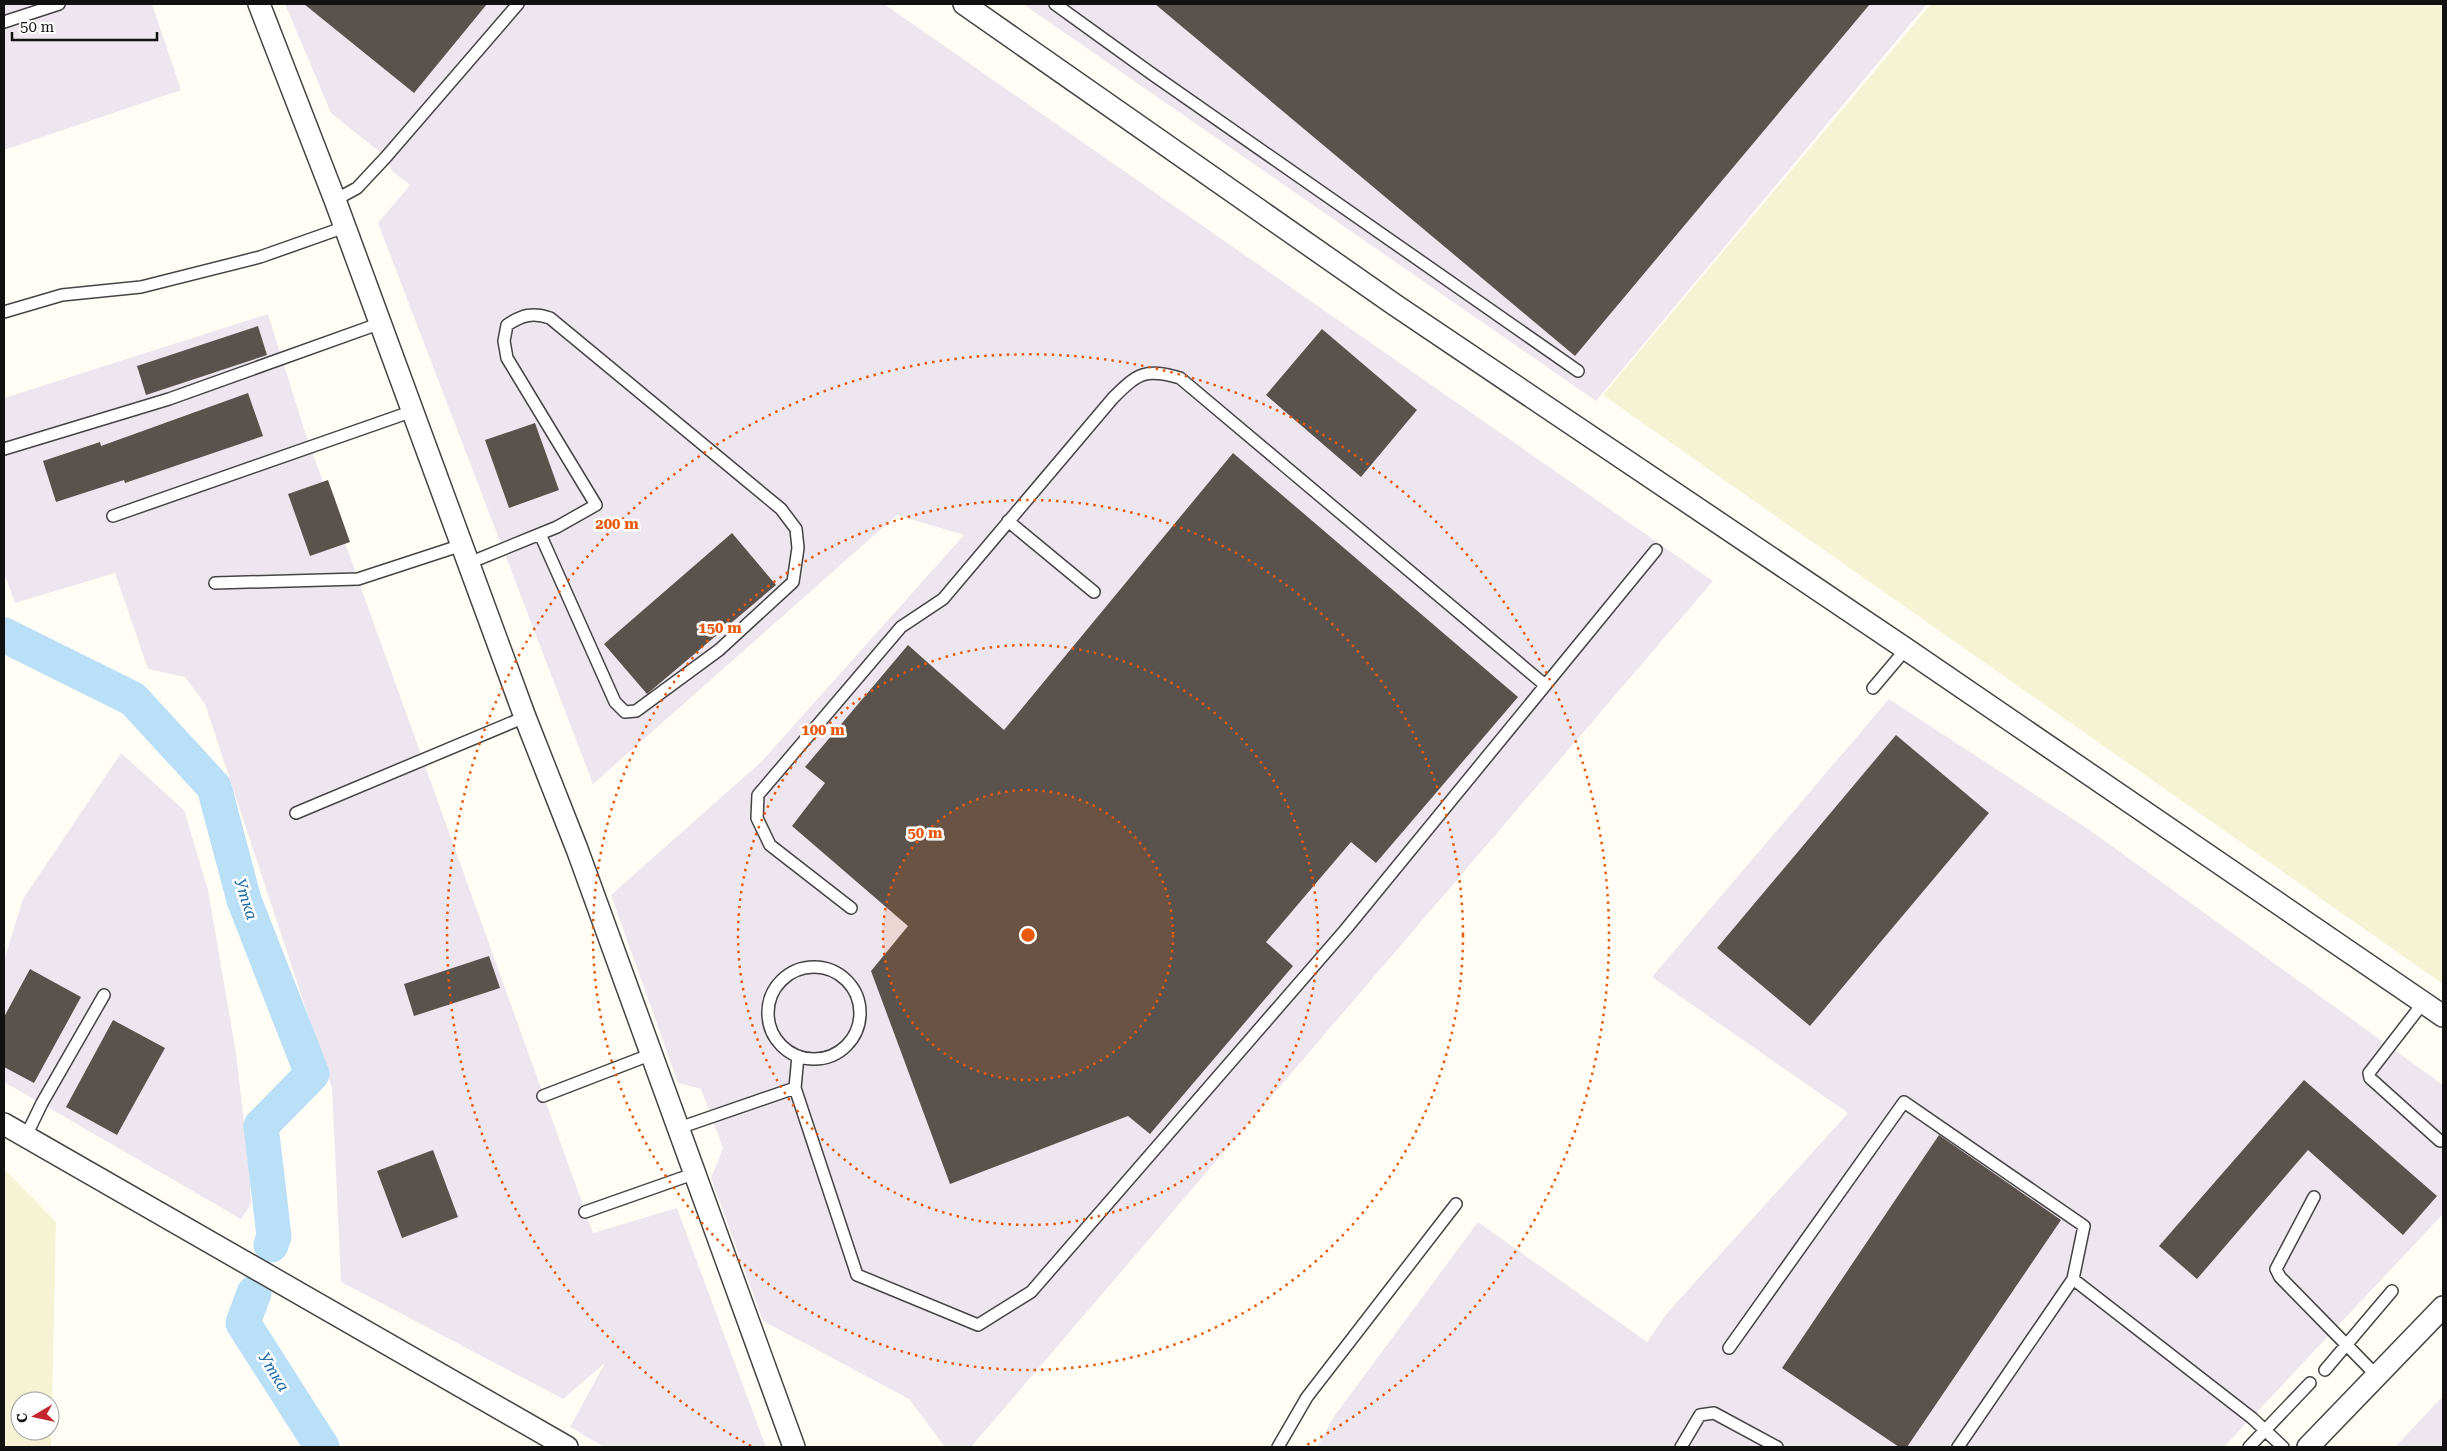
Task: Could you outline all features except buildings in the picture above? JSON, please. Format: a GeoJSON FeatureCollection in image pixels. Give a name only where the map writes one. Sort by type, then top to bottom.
{"type":"FeatureCollection","features":[{"type":"Feature","properties":{"kind":"street"},"geometry":{"type":"LineString","coordinates":[[259,4],[335,200],[525,717],[578,850],[679,1128],[693,1174],[794,1447]]}},
{"type":"Feature","properties":{"kind":"street"},"geometry":{"type":"LineString","coordinates":[[964,4],[1395,306],[1906,648],[2443,1016]]}},
{"type":"Feature","properties":{"kind":"street"},"geometry":{"type":"LineString","coordinates":[[4,1124],[567,1447]]}},
{"type":"Feature","properties":{"kind":"street"},"geometry":{"type":"LineString","coordinates":[[2308,1447],[2443,1307]]}},
{"type":"Feature","properties":{"kind":"lane"},"geometry":{"type":"LineString","coordinates":[[4,22],[59,4]]}},
{"type":"Feature","properties":{"kind":"lane"},"geometry":{"type":"LineString","coordinates":[[335,200],[357,188],[386,157],[518,4]]}},
{"type":"Feature","properties":{"kind":"lane"},"geometry":{"type":"LineString","coordinates":[[1055,4],[1168,86],[1578,371]]}},
{"type":"Feature","properties":{"kind":"lane"},"geometry":{"type":"LineString","coordinates":[[4,312],[62,295],[141,287],[178,278],[260,257],[345,228]]}},
{"type":"Feature","properties":{"kind":"lane"},"geometry":{"type":"LineString","coordinates":[[215,583],[358,578],[465,554],[540,534],[596,506],[506,358],[504,341],[508,325],[521,316],[537,314],[550,318],[781,509],[796,529],[798,548],[793,582],[719,650],[636,711],[625,712],[615,702],[540,534]]}},
{"type":"Feature","properties":{"kind":"lane"},"geometry":{"type":"LineString","coordinates":[[4,449],[169,399],[380,324]]}},
{"type":"Feature","properties":{"kind":"lane"},"geometry":{"type":"LineString","coordinates":[[851,908],[770,845],[757,818],[758,795],[901,628],[942,599],[1133,377],[1157,371],[1180,378],[1545,685]]}},
{"type":"Feature","properties":{"kind":"lane"},"geometry":{"type":"LineString","coordinates":[[113,516],[413,411]]}},
{"type":"Feature","properties":{"kind":"lane"},"geometry":{"type":"LineString","coordinates":[[1008,521],[1094,592]]}},
{"type":"Feature","properties":{"kind":"lane"},"geometry":{"type":"LineString","coordinates":[[798,1056],[795,1088],[857,1275],[978,1325],[1031,1292],[1346,929],[1656,550]]}},
{"type":"Feature","properties":{"kind":"lane"},"geometry":{"type":"LineString","coordinates":[[1873,688],[1906,648]]}},
{"type":"Feature","properties":{"kind":"lane"},"geometry":{"type":"LineString","coordinates":[[296,813],[525,717]]}},
{"type":"Feature","properties":{"kind":"lane"},"geometry":{"type":"LineString","coordinates":[[810,966],[825,968],[839,974],[850,984],[858,997],[859,1026],[852,1040],[841,1051],[828,1057],[813,1059],[798,1056],[784,1048],[774,1036],[769,1022],[768,1006],[773,992],[782,979],[795,970],[810,966]]}},
{"type":"Feature","properties":{"kind":"lane"},"geometry":{"type":"LineString","coordinates":[[26,1136],[42,1103],[104,995]]}},
{"type":"Feature","properties":{"kind":"lane"},"geometry":{"type":"LineString","coordinates":[[2423,1003],[2369,1073],[2370,1078],[2440,1141]]}},
{"type":"Feature","properties":{"kind":"lane"},"geometry":{"type":"LineString","coordinates":[[543,1096],[652,1054]]}},
{"type":"Feature","properties":{"kind":"lane"},"geometry":{"type":"LineString","coordinates":[[679,1128],[795,1088]]}},
{"type":"Feature","properties":{"kind":"lane"},"geometry":{"type":"LineString","coordinates":[[1728,1348],[1904,1102],[2084,1226],[2073,1279],[1958,1447]]}},
{"type":"Feature","properties":{"kind":"lane"},"geometry":{"type":"LineString","coordinates":[[585,1212],[693,1174]]}},
{"type":"Feature","properties":{"kind":"lane"},"geometry":{"type":"LineString","coordinates":[[2314,1197],[2276,1269],[2280,1277],[2377,1376]]}},
{"type":"Feature","properties":{"kind":"lane"},"geometry":{"type":"LineString","coordinates":[[1278,1447],[1307,1397],[1456,1204]]}},
{"type":"Feature","properties":{"kind":"lane"},"geometry":{"type":"LineString","coordinates":[[2073,1279],[2252,1418],[2282,1447]]}},
{"type":"Feature","properties":{"kind":"lane"},"geometry":{"type":"LineString","coordinates":[[2325,1370],[2392,1291]]}},
{"type":"Feature","properties":{"kind":"lane"},"geometry":{"type":"LineString","coordinates":[[2249,1447],[2310,1383]]}},
{"type":"Feature","properties":{"kind":"lane"},"geometry":{"type":"LineString","coordinates":[[1681,1447],[1700,1415],[1714,1412],[1777,1447]]}},
{"type":"Feature","properties":{"kind":"shaded area"},"geometry":{"type":"Polygon","coordinates":[[[4,4],[152,4],[181,90],[4,150],[4,4]]]}},
{"type":"Feature","properties":{"kind":"shaded area"},"geometry":{"type":"Polygon","coordinates":[[[285,4],[884,4],[1713,581],[971,1447],[945,1447],[909,1399],[763,1321],[711,1178],[723,1148],[701,1089],[678,1083],[611,895],[761,762],[964,535],[897,515],[593,784],[378,223],[410,185],[392,171],[386,157],[331,113],[285,4]]]}},
{"type":"Feature","properties":{"kind":"shaded area"},"geometry":{"type":"Polygon","coordinates":[[[1023,4],[1927,4],[1596,401],[1023,4]]]}},
{"type":"Feature","properties":{"kind":"shaded area"},"geometry":{"type":"Polygon","coordinates":[[[1931,4],[2443,4],[2443,984],[1603,395],[1931,4]]]}},
{"type":"Feature","properties":{"kind":"shaded area"},"geometry":{"type":"Polygon","coordinates":[[[268,314],[304,429],[593,1233],[677,1208],[766,1447],[604,1447],[570,1427],[605,1363],[563,1399],[341,1282],[332,1088],[205,704],[185,677],[148,669],[115,573],[15,603],[4,572],[4,398],[268,314]]]}},
{"type":"Feature","properties":{"kind":"shaded area"},"geometry":{"type":"Polygon","coordinates":[[[1889,699],[2091,831],[2443,1085],[2443,1214],[2224,1447],[1317,1447],[1335,1415],[1478,1222],[1647,1342],[1668,1312],[1848,1113],[1652,977],[1889,699]]]}},
{"type":"Feature","properties":{"kind":"shaded area"},"geometry":{"type":"Polygon","coordinates":[[[121,753],[184,810],[208,890],[236,1053],[249,1166],[251,1204],[241,1219],[4,1082],[4,961],[23,899],[121,753]]]}},
{"type":"Feature","properties":{"kind":"shaded area"},"geometry":{"type":"Polygon","coordinates":[[[4,1169],[56,1222],[52,1391],[10,1391],[10,1441],[51,1441],[51,1447],[4,1447],[4,1169]]]}},
{"type":"Feature","properties":{"kind":"shaded area"},"geometry":{"type":"Polygon","coordinates":[[[2443,1396],[2443,1447],[2395,1447],[2443,1396]]]}},
{"type":"Feature","properties":{"kind":"waterway","name":"Утка"},"geometry":{"type":"LineString","coordinates":[[4,635],[133,699],[214,787],[244,900],[312,1074],[261,1126],[274,1236],[271,1245]]}},
{"type":"Feature","properties":{"kind":"waterway","name":"Утка"},"geometry":{"type":"LineString","coordinates":[[254,1293],[243,1323],[322,1447]]}}]}
